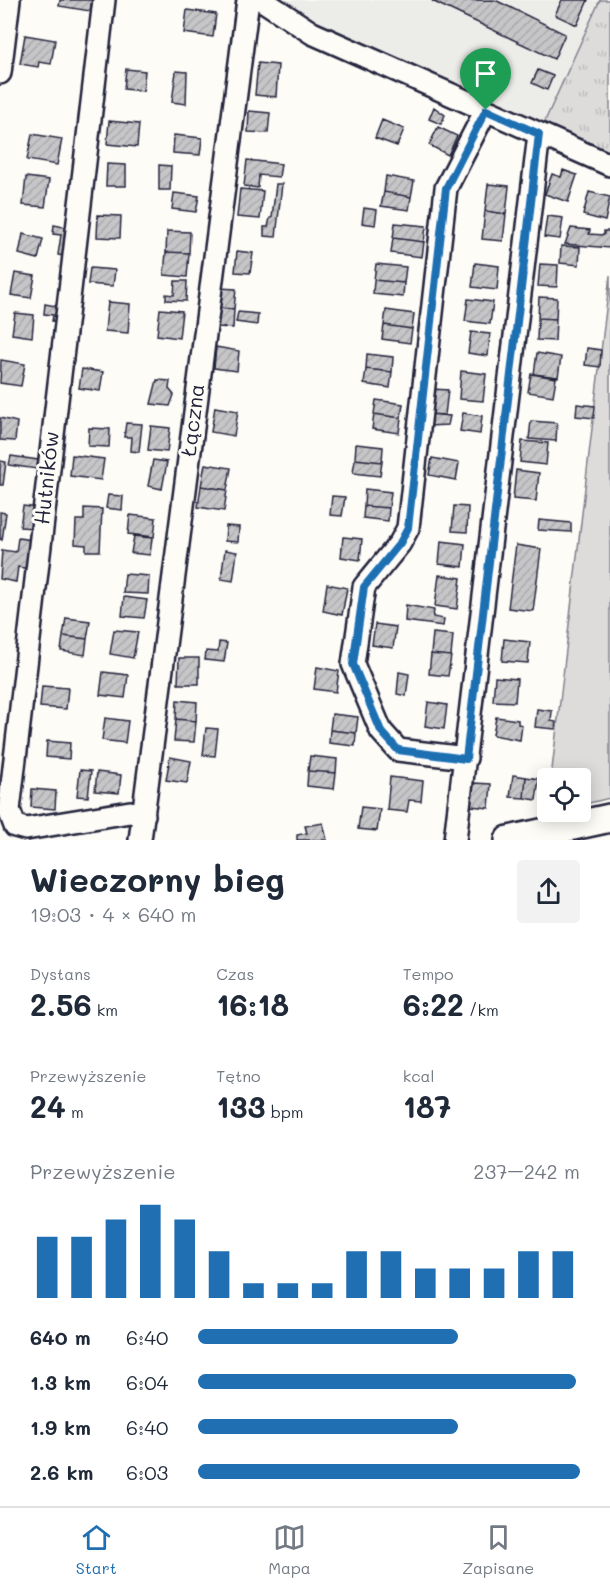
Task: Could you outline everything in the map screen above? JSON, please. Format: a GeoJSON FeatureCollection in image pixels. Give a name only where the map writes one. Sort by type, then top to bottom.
{"type":"FeatureCollection","features":[{"type":"Feature","properties":{"kind":"main road"},"geometry":{"type":"LineString","coordinates":[[509,840],[610,818]]}},
{"type":"Feature","properties":{"kind":"street"},"geometry":{"type":"LineString","coordinates":[[0,73],[3,29],[9,0]]}},
{"type":"Feature","properties":{"kind":"street","name":"Hutników"},"geometry":{"type":"LineString","coordinates":[[104,0],[9,810],[15,826],[26,829],[130,812],[144,814]]}},
{"type":"Feature","properties":{"kind":"street","name":"Łączna"},"geometry":{"type":"LineString","coordinates":[[140,840],[248,0]]}},
{"type":"Feature","properties":{"kind":"street"},"geometry":{"type":"LineString","coordinates":[[262,0],[312,33],[610,165]]}},
{"type":"Feature","properties":{"kind":"street"},"geometry":{"type":"LineString","coordinates":[[466,759],[398,750],[381,731],[353,664],[364,587],[400,543],[408,528],[446,188],[486,110]]}},
{"type":"Feature","properties":{"kind":"street"},"geometry":{"type":"LineString","coordinates":[[455,840],[539,134]]}},
{"type":"Feature","properties":{"kind":"shaded area"},"geometry":{"type":"Polygon","coordinates":[[[262,0],[600,0],[539,134],[262,0]]]}},
{"type":"Feature","properties":{"kind":"green space"},"geometry":{"type":"Polygon","coordinates":[[[600,0],[610,0],[610,165],[539,134],[600,0]]]}},
{"type":"Feature","properties":{"kind":"green space"},"geometry":{"type":"Polygon","coordinates":[[[610,275],[610,798],[591,803],[591,768],[552,768],[610,275]]]}},
{"type":"Feature","properties":{"kind":"building"},"geometry":{"type":"Polygon","coordinates":[[[60,0],[92,0],[90,11],[59,6],[60,0]]]}},
{"type":"Feature","properties":{"kind":"building"},"geometry":{"type":"Polygon","coordinates":[[[495,0],[565,34],[554,59],[432,1],[495,0]]]}},
{"type":"Feature","properties":{"kind":"building"},"geometry":{"type":"Polygon","coordinates":[[[562,0],[588,0],[577,25],[555,15],[562,0]]]}},
{"type":"Feature","properties":{"kind":"building"},"geometry":{"type":"Polygon","coordinates":[[[187,10],[216,14],[213,37],[184,33],[187,10]]]}},
{"type":"Feature","properties":{"kind":"building"},"geometry":{"type":"Polygon","coordinates":[[[25,35],[55,40],[51,64],[39,62],[38,67],[20,64],[25,35]]]}},
{"type":"Feature","properties":{"kind":"building"},"geometry":{"type":"Polygon","coordinates":[[[258,63],[278,65],[276,97],[255,95],[258,63]]]}},
{"type":"Feature","properties":{"kind":"building"},"geometry":{"type":"Polygon","coordinates":[[[126,69],[145,71],[143,91],[124,89],[126,69]]]}},
{"type":"Feature","properties":{"kind":"building"},"geometry":{"type":"Polygon","coordinates":[[[538,70],[553,76],[547,90],[532,83],[538,70]]]}},
{"type":"Feature","properties":{"kind":"building"},"geometry":{"type":"Polygon","coordinates":[[[176,71],[187,72],[186,104],[172,102],[176,71]]]}},
{"type":"Feature","properties":{"kind":"building"},"geometry":{"type":"Polygon","coordinates":[[[434,107],[445,115],[441,124],[429,119],[434,107]]]}},
{"type":"Feature","properties":{"kind":"building"},"geometry":{"type":"Polygon","coordinates":[[[249,111],[270,113],[268,133],[248,132],[249,111]]]}},
{"type":"Feature","properties":{"kind":"building"},"geometry":{"type":"Polygon","coordinates":[[[382,120],[404,129],[397,146],[375,138],[382,120]]]}},
{"type":"Feature","properties":{"kind":"building"},"geometry":{"type":"Polygon","coordinates":[[[109,121],[139,124],[137,147],[107,144],[109,121]]]}},
{"type":"Feature","properties":{"kind":"building"},"geometry":{"type":"Polygon","coordinates":[[[438,127],[457,136],[448,155],[429,145],[438,127]]]}},
{"type":"Feature","properties":{"kind":"building"},"geometry":{"type":"Polygon","coordinates":[[[32,134],[62,139],[57,165],[27,160],[32,134]]]}},
{"type":"Feature","properties":{"kind":"building"},"geometry":{"type":"Polygon","coordinates":[[[174,135],[202,138],[200,155],[173,153],[174,135]]]}},
{"type":"Feature","properties":{"kind":"building"},"geometry":{"type":"Polygon","coordinates":[[[247,160],[281,164],[279,177],[259,175],[258,188],[244,186],[247,160]]]}},
{"type":"Feature","properties":{"kind":"building"},"geometry":{"type":"Polygon","coordinates":[[[107,164],[126,165],[126,186],[106,186],[107,164]]]}},
{"type":"Feature","properties":{"kind":"building"},"geometry":{"type":"Polygon","coordinates":[[[159,165],[171,166],[170,190],[159,190],[159,165]]]}},
{"type":"Feature","properties":{"kind":"building"},"geometry":{"type":"Polygon","coordinates":[[[563,170],[577,175],[568,202],[545,194],[552,174],[561,177],[563,170]]]}},
{"type":"Feature","properties":{"kind":"building"},"geometry":{"type":"Polygon","coordinates":[[[386,176],[414,181],[411,197],[384,192],[386,176]]]}},
{"type":"Feature","properties":{"kind":"building"},"geometry":{"type":"Polygon","coordinates":[[[26,177],[49,180],[45,207],[23,205],[26,177]]]}},
{"type":"Feature","properties":{"kind":"building"},"geometry":{"type":"Polygon","coordinates":[[[276,184],[282,184],[276,237],[264,236],[264,227],[268,227],[270,218],[272,218],[276,184]]]}},
{"type":"Feature","properties":{"kind":"building"},"geometry":{"type":"Polygon","coordinates":[[[488,184],[509,186],[506,214],[485,211],[488,184]]]}},
{"type":"Feature","properties":{"kind":"building"},"geometry":{"type":"Polygon","coordinates":[[[240,189],[263,191],[260,219],[237,217],[240,189]]]}},
{"type":"Feature","properties":{"kind":"building"},"geometry":{"type":"Polygon","coordinates":[[[384,192],[411,197],[409,210],[381,206],[384,192]]]}},
{"type":"Feature","properties":{"kind":"building"},"geometry":{"type":"Polygon","coordinates":[[[589,192],[610,197],[605,221],[583,215],[589,192]]]}},
{"type":"Feature","properties":{"kind":"building"},"geometry":{"type":"Polygon","coordinates":[[[174,193],[199,196],[196,212],[172,209],[174,193]]]}},
{"type":"Feature","properties":{"kind":"building"},"geometry":{"type":"Polygon","coordinates":[[[364,208],[377,210],[375,225],[362,223],[364,208]]]}},
{"type":"Feature","properties":{"kind":"building"},"geometry":{"type":"Polygon","coordinates":[[[485,211],[506,214],[503,241],[482,239],[485,211]]]}},
{"type":"Feature","properties":{"kind":"building"},"geometry":{"type":"Polygon","coordinates":[[[98,215],[121,216],[120,238],[97,237],[98,215]]]}},
{"type":"Feature","properties":{"kind":"building"},"geometry":{"type":"Polygon","coordinates":[[[547,216],[563,218],[560,239],[544,237],[547,216]]]}},
{"type":"Feature","properties":{"kind":"building"},"geometry":{"type":"Polygon","coordinates":[[[395,223],[426,226],[424,242],[393,238],[395,223]]]}},
{"type":"Feature","properties":{"kind":"building"},"geometry":{"type":"Polygon","coordinates":[[[54,225],[70,228],[67,257],[58,255],[61,235],[53,234],[54,225]]]}},
{"type":"Feature","properties":{"kind":"building"},"geometry":{"type":"Polygon","coordinates":[[[571,228],[590,230],[589,234],[604,235],[604,231],[610,231],[610,248],[565,244],[571,228]]]}},
{"type":"Feature","properties":{"kind":"building"},"geometry":{"type":"Polygon","coordinates":[[[167,231],[190,232],[189,253],[166,252],[167,231]]]}},
{"type":"Feature","properties":{"kind":"building"},"geometry":{"type":"Polygon","coordinates":[[[23,234],[43,239],[38,259],[19,254],[23,234]]]}},
{"type":"Feature","properties":{"kind":"building"},"geometry":{"type":"Polygon","coordinates":[[[393,238],[424,242],[422,257],[391,253],[393,238]]]}},
{"type":"Feature","properties":{"kind":"building"},"geometry":{"type":"Polygon","coordinates":[[[561,246],[580,247],[579,265],[560,263],[561,246]]]}},
{"type":"Feature","properties":{"kind":"building"},"geometry":{"type":"Polygon","coordinates":[[[237,251],[253,253],[250,273],[235,272],[237,251]]]}},
{"type":"Feature","properties":{"kind":"building"},"geometry":{"type":"Polygon","coordinates":[[[166,252],[189,253],[187,277],[164,275],[166,252]]]}},
{"type":"Feature","properties":{"kind":"building"},"geometry":{"type":"Polygon","coordinates":[[[475,263],[499,266],[497,290],[472,287],[475,263]]]}},
{"type":"Feature","properties":{"kind":"building"},"geometry":{"type":"Polygon","coordinates":[[[376,264],[406,267],[404,283],[374,280],[376,264]]]}},
{"type":"Feature","properties":{"kind":"building"},"geometry":{"type":"Polygon","coordinates":[[[540,264],[558,265],[557,287],[538,286],[540,264]]]}},
{"type":"Feature","properties":{"kind":"building"},"geometry":{"type":"Polygon","coordinates":[[[90,268],[115,270],[113,286],[88,284],[90,268]]]}},
{"type":"Feature","properties":{"kind":"building"},"geometry":{"type":"Polygon","coordinates":[[[15,273],[35,276],[31,298],[11,295],[15,273]]]}},
{"type":"Feature","properties":{"kind":"building"},"geometry":{"type":"Polygon","coordinates":[[[374,280],[404,283],[403,297],[373,294],[374,280]]]}},
{"type":"Feature","properties":{"kind":"building"},"geometry":{"type":"Polygon","coordinates":[[[175,281],[187,281],[186,301],[166,300],[166,294],[174,295],[175,281]]]}},
{"type":"Feature","properties":{"kind":"building"},"geometry":{"type":"Polygon","coordinates":[[[219,288],[236,289],[234,309],[218,308],[219,288]]]}},
{"type":"Feature","properties":{"kind":"building"},"geometry":{"type":"Polygon","coordinates":[[[539,297],[557,298],[556,319],[538,318],[539,297]]]}},
{"type":"Feature","properties":{"kind":"building"},"geometry":{"type":"Polygon","coordinates":[[[468,299],[493,302],[490,324],[465,321],[468,299]]]}},
{"type":"Feature","properties":{"kind":"building"},"geometry":{"type":"Polygon","coordinates":[[[108,302],[130,304],[128,333],[105,331],[108,302]]]}},
{"type":"Feature","properties":{"kind":"building"},"geometry":{"type":"Polygon","coordinates":[[[45,304],[61,307],[60,322],[52,321],[53,315],[44,314],[45,304]]]}},
{"type":"Feature","properties":{"kind":"building"},"geometry":{"type":"Polygon","coordinates":[[[218,308],[234,309],[233,328],[217,327],[218,308]]]}},
{"type":"Feature","properties":{"kind":"building"},"geometry":{"type":"Polygon","coordinates":[[[160,309],[182,311],[179,338],[157,335],[160,309]]]}},
{"type":"Feature","properties":{"kind":"building"},"geometry":{"type":"Polygon","coordinates":[[[386,310],[414,314],[412,329],[384,325],[386,310]]]}},
{"type":"Feature","properties":{"kind":"building"},"geometry":{"type":"Polygon","coordinates":[[[238,312],[258,314],[257,325],[236,322],[238,312]]]}},
{"type":"Feature","properties":{"kind":"building"},"geometry":{"type":"Polygon","coordinates":[[[15,313],[34,315],[32,337],[12,334],[15,313]]]}},
{"type":"Feature","properties":{"kind":"building"},"geometry":{"type":"Polygon","coordinates":[[[538,318],[556,319],[555,341],[537,340],[538,318]]]}},
{"type":"Feature","properties":{"kind":"building"},"geometry":{"type":"Polygon","coordinates":[[[384,325],[412,329],[410,343],[382,339],[384,325]]]}},
{"type":"Feature","properties":{"kind":"building"},"geometry":{"type":"Polygon","coordinates":[[[471,332],[490,334],[488,356],[468,353],[471,332]]]}},
{"type":"Feature","properties":{"kind":"building"},"geometry":{"type":"Polygon","coordinates":[[[216,347],[239,351],[237,371],[214,368],[216,347]]]}},
{"type":"Feature","properties":{"kind":"building"},"geometry":{"type":"Polygon","coordinates":[[[587,348],[601,350],[600,367],[585,365],[587,348]]]}},
{"type":"Feature","properties":{"kind":"building"},"geometry":{"type":"Polygon","coordinates":[[[537,353],[561,357],[558,377],[534,374],[537,353]]]}},
{"type":"Feature","properties":{"kind":"building"},"geometry":{"type":"Polygon","coordinates":[[[367,354],[393,357],[392,372],[366,369],[367,354]]]}},
{"type":"Feature","properties":{"kind":"building"},"geometry":{"type":"Polygon","coordinates":[[[1,360],[25,364],[21,386],[0,383],[1,360]]]}},
{"type":"Feature","properties":{"kind":"building"},"geometry":{"type":"Polygon","coordinates":[[[82,369],[103,372],[100,391],[79,388],[82,369]]]}},
{"type":"Feature","properties":{"kind":"building"},"geometry":{"type":"Polygon","coordinates":[[[366,369],[392,372],[390,388],[364,384],[366,369]]]}},
{"type":"Feature","properties":{"kind":"building"},"geometry":{"type":"Polygon","coordinates":[[[461,371],[486,374],[483,401],[459,399],[461,371]]]}},
{"type":"Feature","properties":{"kind":"building"},"geometry":{"type":"Polygon","coordinates":[[[531,374],[556,378],[553,396],[528,392],[531,374]]]}},
{"type":"Feature","properties":{"kind":"building"},"geometry":{"type":"Polygon","coordinates":[[[157,380],[170,381],[169,389],[174,395],[170,406],[151,404],[157,380]]]}},
{"type":"Feature","properties":{"kind":"building"},"geometry":{"type":"Polygon","coordinates":[[[432,389],[448,390],[445,415],[429,414],[432,389]]]}},
{"type":"Feature","properties":{"kind":"building"},"geometry":{"type":"Polygon","coordinates":[[[376,400],[403,404],[401,418],[374,414],[376,400]]]}},
{"type":"Feature","properties":{"kind":"building"},"geometry":{"type":"Polygon","coordinates":[[[577,404],[595,406],[594,418],[576,416],[577,404]]]}},
{"type":"Feature","properties":{"kind":"building"},"geometry":{"type":"Polygon","coordinates":[[[215,407],[238,411],[234,436],[211,432],[215,407]]]}},
{"type":"Feature","properties":{"kind":"building"},"geometry":{"type":"Polygon","coordinates":[[[463,413],[482,416],[480,434],[460,431],[463,413]]]}},
{"type":"Feature","properties":{"kind":"building"},"geometry":{"type":"Polygon","coordinates":[[[374,414],[401,418],[399,433],[372,429],[374,414]]]}},
{"type":"Feature","properties":{"kind":"building"},"geometry":{"type":"Polygon","coordinates":[[[429,414],[450,416],[448,425],[428,426],[429,414]]]}},
{"type":"Feature","properties":{"kind":"building"},"geometry":{"type":"Polygon","coordinates":[[[0,418],[17,422],[15,441],[0,440],[0,418]]]}},
{"type":"Feature","properties":{"kind":"building"},"geometry":{"type":"Polygon","coordinates":[[[531,421],[557,423],[556,441],[529,439],[531,421]]]}},
{"type":"Feature","properties":{"kind":"building"},"geometry":{"type":"Polygon","coordinates":[[[126,423],[142,424],[139,452],[131,451],[132,437],[124,437],[126,423]]]}},
{"type":"Feature","properties":{"kind":"building"},"geometry":{"type":"Polygon","coordinates":[[[151,426],[170,428],[167,452],[148,450],[151,426]]]}},
{"type":"Feature","properties":{"kind":"building"},"geometry":{"type":"Polygon","coordinates":[[[89,428],[110,429],[109,447],[88,446],[89,428]]]}},
{"type":"Feature","properties":{"kind":"building"},"geometry":{"type":"Polygon","coordinates":[[[522,441],[548,443],[546,465],[520,462],[522,441]]]}},
{"type":"Feature","properties":{"kind":"building"},"geometry":{"type":"Polygon","coordinates":[[[356,444],[383,447],[382,462],[355,459],[356,444]]]}},
{"type":"Feature","properties":{"kind":"building"},"geometry":{"type":"Polygon","coordinates":[[[72,455],[104,459],[101,480],[70,476],[72,455]]]}},
{"type":"Feature","properties":{"kind":"building"},"geometry":{"type":"Polygon","coordinates":[[[11,456],[38,460],[37,469],[9,465],[11,456]]]}},
{"type":"Feature","properties":{"kind":"building"},"geometry":{"type":"Polygon","coordinates":[[[432,458],[459,463],[456,480],[429,475],[432,458]]]}},
{"type":"Feature","properties":{"kind":"building"},"geometry":{"type":"Polygon","coordinates":[[[355,459],[382,462],[380,476],[353,473],[355,459]]]}},
{"type":"Feature","properties":{"kind":"building"},"geometry":{"type":"Polygon","coordinates":[[[153,460],[167,462],[162,489],[148,486],[153,460]]]}},
{"type":"Feature","properties":{"kind":"building"},"geometry":{"type":"Polygon","coordinates":[[[0,461],[6,462],[3,485],[0,485],[0,461]]]}},
{"type":"Feature","properties":{"kind":"building"},"geometry":{"type":"Polygon","coordinates":[[[205,464],[231,468],[227,490],[201,486],[205,464]]]}},
{"type":"Feature","properties":{"kind":"building"},"geometry":{"type":"Polygon","coordinates":[[[516,470],[539,473],[536,501],[513,499],[516,470]]]}},
{"type":"Feature","properties":{"kind":"building"},"geometry":{"type":"Polygon","coordinates":[[[201,486],[227,490],[224,511],[198,507],[201,486]]]}},
{"type":"Feature","properties":{"kind":"building"},"geometry":{"type":"Polygon","coordinates":[[[365,489],[391,492],[389,508],[364,506],[365,489]]]}},
{"type":"Feature","properties":{"kind":"building"},"geometry":{"type":"Polygon","coordinates":[[[108,495],[123,496],[122,510],[106,508],[108,495]]]}},
{"type":"Feature","properties":{"kind":"building"},"geometry":{"type":"Polygon","coordinates":[[[332,496],[345,497],[342,516],[330,515],[332,496]]]}},
{"type":"Feature","properties":{"kind":"building"},"geometry":{"type":"Polygon","coordinates":[[[23,506],[37,508],[34,528],[20,527],[23,506]]]}},
{"type":"Feature","properties":{"kind":"building"},"geometry":{"type":"Polygon","coordinates":[[[364,506],[389,508],[388,521],[363,518],[364,506]]]}},
{"type":"Feature","properties":{"kind":"building"},"geometry":{"type":"Polygon","coordinates":[[[454,506],[468,507],[467,532],[452,531],[454,506]]]}},
{"type":"Feature","properties":{"kind":"building"},"geometry":{"type":"Polygon","coordinates":[[[84,508],[102,509],[100,551],[86,551],[86,545],[75,544],[76,520],[84,520],[84,508]]]}},
{"type":"Feature","properties":{"kind":"building"},"geometry":{"type":"Polygon","coordinates":[[[0,512],[6,513],[2,540],[0,539],[0,512]]]}},
{"type":"Feature","properties":{"kind":"building"},"geometry":{"type":"Polygon","coordinates":[[[130,515],[156,518],[154,537],[128,534],[130,515]]]}},
{"type":"Feature","properties":{"kind":"building"},"geometry":{"type":"Polygon","coordinates":[[[539,520],[571,523],[571,532],[538,530],[539,520]]]}},
{"type":"Feature","properties":{"kind":"building"},"geometry":{"type":"Polygon","coordinates":[[[226,526],[239,527],[238,542],[225,541],[226,526]]]}},
{"type":"Feature","properties":{"kind":"building"},"geometry":{"type":"Polygon","coordinates":[[[134,536],[152,538],[150,555],[131,553],[134,536]]]}},
{"type":"Feature","properties":{"kind":"building"},"geometry":{"type":"Polygon","coordinates":[[[343,537],[362,539],[360,560],[341,557],[343,537]]]}},
{"type":"Feature","properties":{"kind":"building"},"geometry":{"type":"Polygon","coordinates":[[[18,538],[33,540],[29,569],[18,567],[16,582],[0,579],[2,550],[16,552],[18,538]]]}},
{"type":"Feature","properties":{"kind":"building"},"geometry":{"type":"Polygon","coordinates":[[[441,541],[465,544],[463,567],[439,564],[441,541]]]}},
{"type":"Feature","properties":{"kind":"building"},"geometry":{"type":"Polygon","coordinates":[[[516,545],[541,549],[533,611],[508,608],[516,545]]]}},
{"type":"Feature","properties":{"kind":"building"},"geometry":{"type":"Polygon","coordinates":[[[225,550],[237,552],[233,581],[221,579],[225,550]]]}},
{"type":"Feature","properties":{"kind":"building"},"geometry":{"type":"Polygon","coordinates":[[[125,574],[149,576],[148,594],[123,593],[125,574]]]}},
{"type":"Feature","properties":{"kind":"building"},"geometry":{"type":"Polygon","coordinates":[[[439,575],[461,578],[457,609],[435,606],[439,575]]]}},
{"type":"Feature","properties":{"kind":"building"},"geometry":{"type":"Polygon","coordinates":[[[327,584],[347,588],[342,615],[323,611],[327,584]]]}},
{"type":"Feature","properties":{"kind":"building"},"geometry":{"type":"Polygon","coordinates":[[[124,597],[147,600],[144,618],[122,616],[124,597]]]}},
{"type":"Feature","properties":{"kind":"building"},"geometry":{"type":"Polygon","coordinates":[[[406,605],[434,610],[433,617],[444,619],[443,626],[405,621],[406,605]]]}},
{"type":"Feature","properties":{"kind":"building"},"geometry":{"type":"Polygon","coordinates":[[[66,618],[90,621],[87,639],[63,636],[66,618]]]}},
{"type":"Feature","properties":{"kind":"building"},"geometry":{"type":"Polygon","coordinates":[[[375,624],[396,627],[393,648],[372,645],[375,624]]]}},
{"type":"Feature","properties":{"kind":"building"},"geometry":{"type":"Polygon","coordinates":[[[114,630],[138,632],[133,658],[110,654],[114,630]]]}},
{"type":"Feature","properties":{"kind":"building"},"geometry":{"type":"Polygon","coordinates":[[[433,633],[453,635],[451,656],[431,654],[433,633]]]}},
{"type":"Feature","properties":{"kind":"building"},"geometry":{"type":"Polygon","coordinates":[[[63,636],[87,639],[85,655],[61,651],[63,636]]]}},
{"type":"Feature","properties":{"kind":"building"},"geometry":{"type":"Polygon","coordinates":[[[504,639],[530,642],[528,663],[502,661],[504,639]]]}},
{"type":"Feature","properties":{"kind":"building"},"geometry":{"type":"Polygon","coordinates":[[[219,642],[227,643],[224,662],[205,660],[206,651],[218,652],[219,642]]]}},
{"type":"Feature","properties":{"kind":"building"},"geometry":{"type":"Polygon","coordinates":[[[431,654],[451,656],[448,676],[429,674],[431,654]]]}},
{"type":"Feature","properties":{"kind":"building"},"geometry":{"type":"Polygon","coordinates":[[[179,658],[199,658],[199,684],[178,684],[179,658]]]}},
{"type":"Feature","properties":{"kind":"building"},"geometry":{"type":"Polygon","coordinates":[[[317,667],[339,671],[336,692],[314,689],[317,667]]]}},
{"type":"Feature","properties":{"kind":"building"},"geometry":{"type":"Polygon","coordinates":[[[103,672],[128,675],[125,698],[100,695],[103,672]]]}},
{"type":"Feature","properties":{"kind":"building"},"geometry":{"type":"Polygon","coordinates":[[[399,672],[409,674],[406,696],[397,694],[399,672]]]}},
{"type":"Feature","properties":{"kind":"building"},"geometry":{"type":"Polygon","coordinates":[[[495,677],[517,679],[515,702],[493,701],[495,677]]]}},
{"type":"Feature","properties":{"kind":"building"},"geometry":{"type":"Polygon","coordinates":[[[42,686],[68,688],[66,709],[40,707],[42,686]]]}},
{"type":"Feature","properties":{"kind":"building"},"geometry":{"type":"Polygon","coordinates":[[[177,700],[197,702],[196,721],[176,719],[177,700]]]}},
{"type":"Feature","properties":{"kind":"building"},"geometry":{"type":"Polygon","coordinates":[[[428,702],[447,705],[444,729],[425,726],[428,702]]]}},
{"type":"Feature","properties":{"kind":"building"},"geometry":{"type":"Polygon","coordinates":[[[537,709],[552,711],[551,721],[556,722],[555,729],[535,727],[537,709]]]}},
{"type":"Feature","properties":{"kind":"building"},"geometry":{"type":"Polygon","coordinates":[[[332,714],[358,717],[356,733],[330,730],[332,714]]]}},
{"type":"Feature","properties":{"kind":"building"},"geometry":{"type":"Polygon","coordinates":[[[496,717],[518,720],[518,724],[522,725],[520,740],[493,735],[496,717]]]}},
{"type":"Feature","properties":{"kind":"building"},"geometry":{"type":"Polygon","coordinates":[[[105,718],[128,721],[125,743],[102,740],[105,718]]]}},
{"type":"Feature","properties":{"kind":"building"},"geometry":{"type":"Polygon","coordinates":[[[176,719],[196,721],[194,742],[174,741],[176,719]]]}},
{"type":"Feature","properties":{"kind":"building"},"geometry":{"type":"Polygon","coordinates":[[[206,728],[218,729],[215,756],[203,755],[206,728]]]}},
{"type":"Feature","properties":{"kind":"building"},"geometry":{"type":"Polygon","coordinates":[[[330,730],[356,733],[355,746],[329,743],[330,730]]]}},
{"type":"Feature","properties":{"kind":"building"},"geometry":{"type":"Polygon","coordinates":[[[47,741],[70,743],[69,759],[46,757],[47,741]]]}},
{"type":"Feature","properties":{"kind":"building"},"geometry":{"type":"Polygon","coordinates":[[[310,756],[337,759],[336,773],[308,771],[310,756]]]}},
{"type":"Feature","properties":{"kind":"building"},"geometry":{"type":"Polygon","coordinates":[[[170,757],[191,761],[187,783],[166,780],[170,757]]]}},
{"type":"Feature","properties":{"kind":"building"},"geometry":{"type":"Polygon","coordinates":[[[80,770],[91,771],[88,797],[77,796],[80,770]]]}},
{"type":"Feature","properties":{"kind":"building"},"geometry":{"type":"Polygon","coordinates":[[[308,771],[336,773],[334,789],[307,786],[308,771]]]}},
{"type":"Feature","properties":{"kind":"building"},"geometry":{"type":"Polygon","coordinates":[[[97,772],[121,775],[119,793],[95,791],[97,772]]]}},
{"type":"Feature","properties":{"kind":"building"},"geometry":{"type":"Polygon","coordinates":[[[513,775],[526,777],[524,798],[510,797],[513,775]]]}},
{"type":"Feature","properties":{"kind":"building"},"geometry":{"type":"Polygon","coordinates":[[[390,777],[423,781],[421,801],[409,800],[407,812],[387,810],[390,777]]]}},
{"type":"Feature","properties":{"kind":"building"},"geometry":{"type":"Polygon","coordinates":[[[526,777],[537,779],[536,800],[524,798],[526,777]]]}},
{"type":"Feature","properties":{"kind":"building"},"geometry":{"type":"Polygon","coordinates":[[[474,783],[491,784],[489,808],[471,806],[474,783]]]}},
{"type":"Feature","properties":{"kind":"building"},"geometry":{"type":"Polygon","coordinates":[[[32,789],[56,791],[55,809],[31,807],[32,789]]]}},
{"type":"Feature","properties":{"kind":"building"},"geometry":{"type":"Polygon","coordinates":[[[361,807],[380,809],[377,831],[358,829],[361,807]]]}},
{"type":"Feature","properties":{"kind":"building"},"geometry":{"type":"Polygon","coordinates":[[[323,823],[327,840],[297,840],[297,835],[307,833],[305,826],[323,823]]]}},
{"type":"Feature","properties":{"kind":"route"},"geometry":{"type":"LineString","coordinates":[[486,110],[539,134],[466,759],[398,750],[381,731],[353,664],[364,587],[400,543],[408,528],[446,188],[478,121],[486,110]]}}]}
